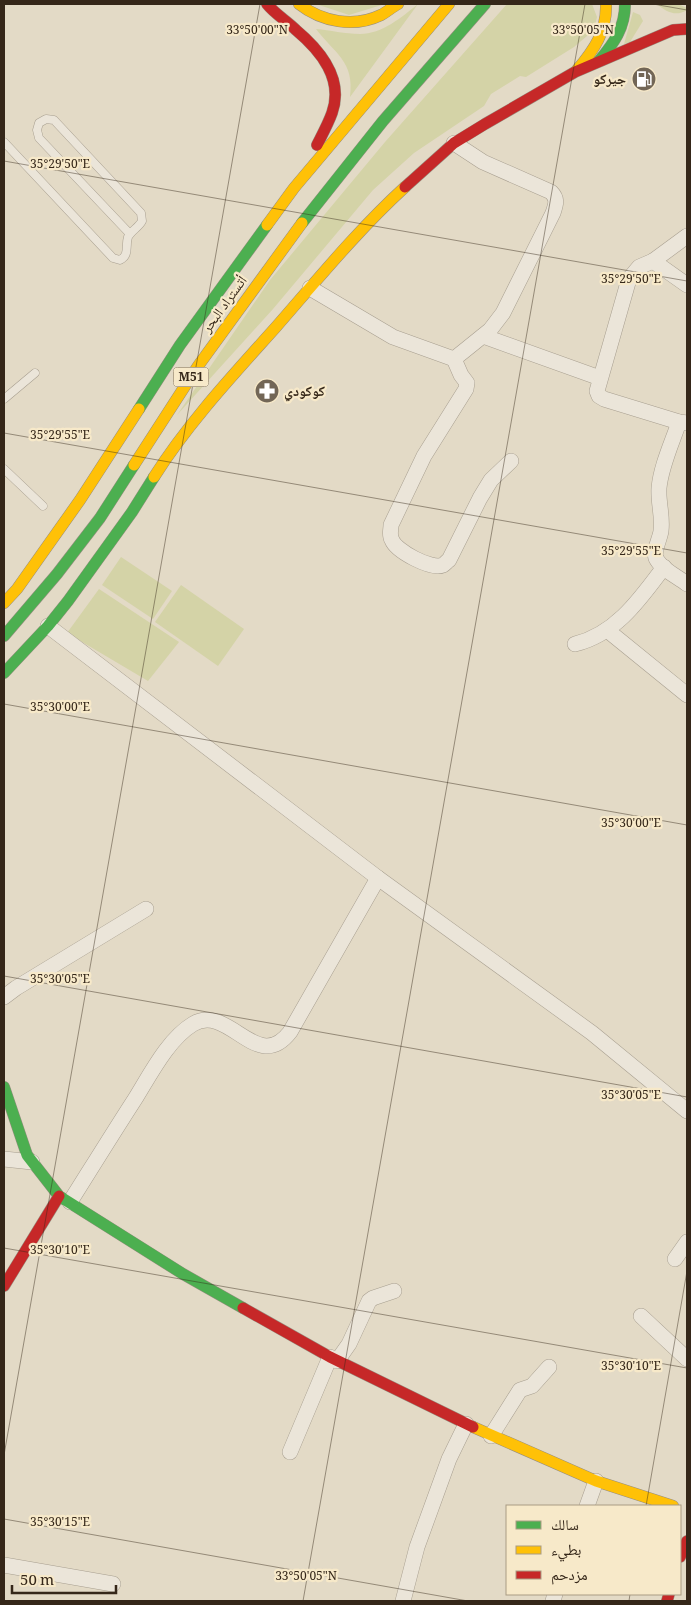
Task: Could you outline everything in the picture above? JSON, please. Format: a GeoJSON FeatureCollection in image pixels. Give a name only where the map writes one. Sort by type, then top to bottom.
{"type":"FeatureCollection","features":[{"type":"Feature","properties":{"kind":"main road"},"geometry":{"type":"LineString","coordinates":[[267,4],[320,53],[330,69],[335,87],[336,101],[331,116],[294,188]]}},
{"type":"Feature","properties":{"kind":"main road"},"geometry":{"type":"LineString","coordinates":[[300,4],[306,10],[324,18],[342,21],[360,21],[381,15],[398,4]]}},
{"type":"Feature","properties":{"kind":"main road","name":"أتستراد البحر"},"geometry":{"type":"LineString","coordinates":[[4,603],[17,589],[80,500],[180,345],[294,188],[449,4]]}},
{"type":"Feature","properties":{"kind":"main road","name":"أتستراد البحر"},"geometry":{"type":"LineString","coordinates":[[4,636],[58,574],[100,518],[198,366],[297,230],[383,121],[485,4]]}},
{"type":"Feature","properties":{"kind":"main road"},"geometry":{"type":"LineString","coordinates":[[418,81],[499,4]]}},
{"type":"Feature","properties":{"kind":"main road"},"geometry":{"type":"LineString","coordinates":[[575,72],[598,44],[607,16],[606,4]]}},
{"type":"Feature","properties":{"kind":"main road"},"geometry":{"type":"LineString","coordinates":[[598,63],[623,28],[626,11],[625,4]]}},
{"type":"Feature","properties":{"kind":"main road"},"geometry":{"type":"LineString","coordinates":[[413,46],[428,12]]}},
{"type":"Feature","properties":{"kind":"main road"},"geometry":{"type":"LineString","coordinates":[[4,673],[48,626],[132,512],[165,460],[225,385],[390,201],[454,144],[534,95],[575,72],[674,30],[687,29]]}},
{"type":"Feature","properties":{"kind":"main road"},"geometry":{"type":"LineString","coordinates":[[4,1087],[28,1155],[65,1199],[183,1274],[333,1359],[491,1436],[596,1481],[670,1505]]}},
{"type":"Feature","properties":{"kind":"main road"},"geometry":{"type":"LineString","coordinates":[[4,1286],[65,1199]]}},
{"type":"Feature","properties":{"kind":"main road"},"geometry":{"type":"LineString","coordinates":[[681,1555],[687,1541]]}},
{"type":"Feature","properties":{"kind":"street"},"geometry":{"type":"LineString","coordinates":[[454,144],[483,162],[551,192],[555,196],[556,202],[549,222],[503,313],[483,336],[454,360]]}},
{"type":"Feature","properties":{"kind":"street"},"geometry":{"type":"LineString","coordinates":[[687,236],[653,261],[638,267],[628,279],[597,391],[599,396],[604,399],[683,422],[661,476],[659,488],[662,519],[660,538],[655,554],[656,560],[687,584]]}},
{"type":"Feature","properties":{"kind":"street"},"geometry":{"type":"LineString","coordinates":[[653,261],[687,285]]}},
{"type":"Feature","properties":{"kind":"street"},"geometry":{"type":"LineString","coordinates":[[310,288],[393,338],[454,360],[467,383],[466,389],[424,456],[391,525],[392,541],[401,552],[435,566],[442,565],[449,560],[491,480],[512,461]]}},
{"type":"Feature","properties":{"kind":"street"},"geometry":{"type":"LineString","coordinates":[[483,336],[600,378]]}},
{"type":"Feature","properties":{"kind":"street"},"geometry":{"type":"LineString","coordinates":[[575,644],[589,641],[631,610],[664,567]]}},
{"type":"Feature","properties":{"kind":"street"},"geometry":{"type":"LineString","coordinates":[[48,626],[378,878],[592,1033],[687,1111]]}},
{"type":"Feature","properties":{"kind":"street"},"geometry":{"type":"LineString","coordinates":[[606,630],[687,695]]}},
{"type":"Feature","properties":{"kind":"street"},"geometry":{"type":"LineString","coordinates":[[65,1199],[163,1055],[183,1030],[204,1020],[215,1020],[257,1044],[267,1047],[283,1041],[290,1032],[378,878]]}},
{"type":"Feature","properties":{"kind":"street"},"geometry":{"type":"LineString","coordinates":[[4,997],[146,909]]}},
{"type":"Feature","properties":{"kind":"street"},"geometry":{"type":"LineString","coordinates":[[4,1159],[32,1162]]}},
{"type":"Feature","properties":{"kind":"street"},"geometry":{"type":"LineString","coordinates":[[675,1258],[687,1242]]}},
{"type":"Feature","properties":{"kind":"street"},"geometry":{"type":"LineString","coordinates":[[290,1452],[333,1359],[349,1344],[369,1301],[394,1291]]}},
{"type":"Feature","properties":{"kind":"street"},"geometry":{"type":"LineString","coordinates":[[641,1316],[687,1359]]}},
{"type":"Feature","properties":{"kind":"street"},"geometry":{"type":"LineString","coordinates":[[491,1436],[520,1390],[532,1386],[549,1367]]}},
{"type":"Feature","properties":{"kind":"street"},"geometry":{"type":"LineString","coordinates":[[403,1601],[417,1547],[449,1459],[466,1424]]}},
{"type":"Feature","properties":{"kind":"street"},"geometry":{"type":"LineString","coordinates":[[587,1505],[596,1481]]}},
{"type":"Feature","properties":{"kind":"street"},"geometry":{"type":"LineString","coordinates":[[4,1564],[113,1584]]}},
{"type":"Feature","properties":{"kind":"lane"},"geometry":{"type":"LineString","coordinates":[[4,142],[113,258],[124,259],[130,234],[142,221],[139,210],[57,123],[50,119],[42,120],[37,130],[40,138],[130,234]]}},
{"type":"Feature","properties":{"kind":"lane"},"geometry":{"type":"LineString","coordinates":[[4,399],[35,373]]}},
{"type":"Feature","properties":{"kind":"lane"},"geometry":{"type":"LineString","coordinates":[[4,469],[43,506]]}},
{"type":"Feature","properties":{"kind":"green space"},"geometry":{"type":"Polygon","coordinates":[[[316,4],[385,4],[349,15],[316,4]]]}},
{"type":"Feature","properties":{"kind":"green space"},"geometry":{"type":"Polygon","coordinates":[[[418,4],[350,97],[351,85],[349,75],[342,58],[316,29],[354,34],[368,33],[391,24],[418,4]]]}},
{"type":"Feature","properties":{"kind":"green space"},"geometry":{"type":"Polygon","coordinates":[[[507,4],[592,4],[597,17],[594,30],[574,47],[526,77],[520,76],[491,94],[484,106],[414,153],[373,190],[273,309],[177,415],[270,280],[385,142],[507,4]]]}},
{"type":"Feature","properties":{"kind":"green space"},"geometry":{"type":"Polygon","coordinates":[[[657,4],[678,4],[687,8],[687,10],[671,13],[657,4]]]}},
{"type":"Feature","properties":{"kind":"green space"},"geometry":{"type":"Polygon","coordinates":[[[633,12],[640,15],[643,21],[630,42],[624,44],[633,12]]]}},
{"type":"Feature","properties":{"kind":"green space"},"geometry":{"type":"Polygon","coordinates":[[[121,557],[172,591],[153,619],[102,585],[121,557]]]}},
{"type":"Feature","properties":{"kind":"green space"},"geometry":{"type":"Polygon","coordinates":[[[181,585],[244,629],[218,666],[155,622],[181,585]]]}},
{"type":"Feature","properties":{"kind":"green space"},"geometry":{"type":"Polygon","coordinates":[[[99,589],[179,642],[148,681],[67,633],[99,589]]]}},
{"type":"Feature","properties":{"kind":"traffic: fast"},"geometry":{"type":"LineString","coordinates":[[302,223],[383,121],[485,4]]}},
{"type":"Feature","properties":{"kind":"traffic: fast"},"geometry":{"type":"LineString","coordinates":[[599,61],[618,35],[623,20],[625,4]]}},
{"type":"Feature","properties":{"kind":"traffic: fast"},"geometry":{"type":"LineString","coordinates":[[139,409],[180,345],[267,225]]}},
{"type":"Feature","properties":{"kind":"traffic: fast"},"geometry":{"type":"LineString","coordinates":[[4,636],[57,574],[100,518],[134,465]]}},
{"type":"Feature","properties":{"kind":"traffic: fast"},"geometry":{"type":"LineString","coordinates":[[4,673],[48,626],[68,601],[132,512],[154,477]]}},
{"type":"Feature","properties":{"kind":"traffic: fast"},"geometry":{"type":"LineString","coordinates":[[4,1087],[27,1155],[59,1196],[183,1274],[243,1308]]}},
{"type":"Feature","properties":{"kind":"traffic: slow"},"geometry":{"type":"LineString","coordinates":[[299,4],[328,19],[349,22],[371,19],[398,4]]}},
{"type":"Feature","properties":{"kind":"traffic: slow"},"geometry":{"type":"LineString","coordinates":[[267,225],[294,188],[449,4]]}},
{"type":"Feature","properties":{"kind":"traffic: slow"},"geometry":{"type":"LineString","coordinates":[[577,70],[589,55],[602,31],[606,4]]}},
{"type":"Feature","properties":{"kind":"traffic: slow"},"geometry":{"type":"LineString","coordinates":[[154,477],[196,418],[228,381],[355,237],[405,187]]}},
{"type":"Feature","properties":{"kind":"traffic: slow"},"geometry":{"type":"LineString","coordinates":[[134,465],[198,366],[302,223]]}},
{"type":"Feature","properties":{"kind":"traffic: slow"},"geometry":{"type":"LineString","coordinates":[[4,603],[17,589],[80,500],[139,409]]}},
{"type":"Feature","properties":{"kind":"traffic: slow"},"geometry":{"type":"LineString","coordinates":[[473,1427],[596,1481],[670,1505]]}},
{"type":"Feature","properties":{"kind":"traffic: jam"},"geometry":{"type":"LineString","coordinates":[[267,4],[314,47],[322,57],[332,77],[335,101],[332,113],[317,145]]}},
{"type":"Feature","properties":{"kind":"traffic: jam"},"geometry":{"type":"LineString","coordinates":[[405,187],[454,143],[575,72],[673,30],[687,29]]}},
{"type":"Feature","properties":{"kind":"traffic: jam"},"geometry":{"type":"LineString","coordinates":[[4,1286],[59,1196]]}},
{"type":"Feature","properties":{"kind":"traffic: jam"},"geometry":{"type":"LineString","coordinates":[[243,1308],[330,1357],[473,1427]]}},
{"type":"Feature","properties":{"kind":"traffic: jam"},"geometry":{"type":"LineString","coordinates":[[681,1555],[687,1541]]}},
{"type":"Feature","properties":{"kind":"traffic: jam"},"geometry":{"type":"LineString","coordinates":[[667,1601],[669,1595]]}},
{"type":"Feature","properties":{"kind":"place","name":"جيركو"},"geometry":{"type":"Point","coordinates":[644,79]}},
{"type":"Feature","properties":{"kind":"place","name":"كوكودي"},"geometry":{"type":"Point","coordinates":[267,391]}}]}
